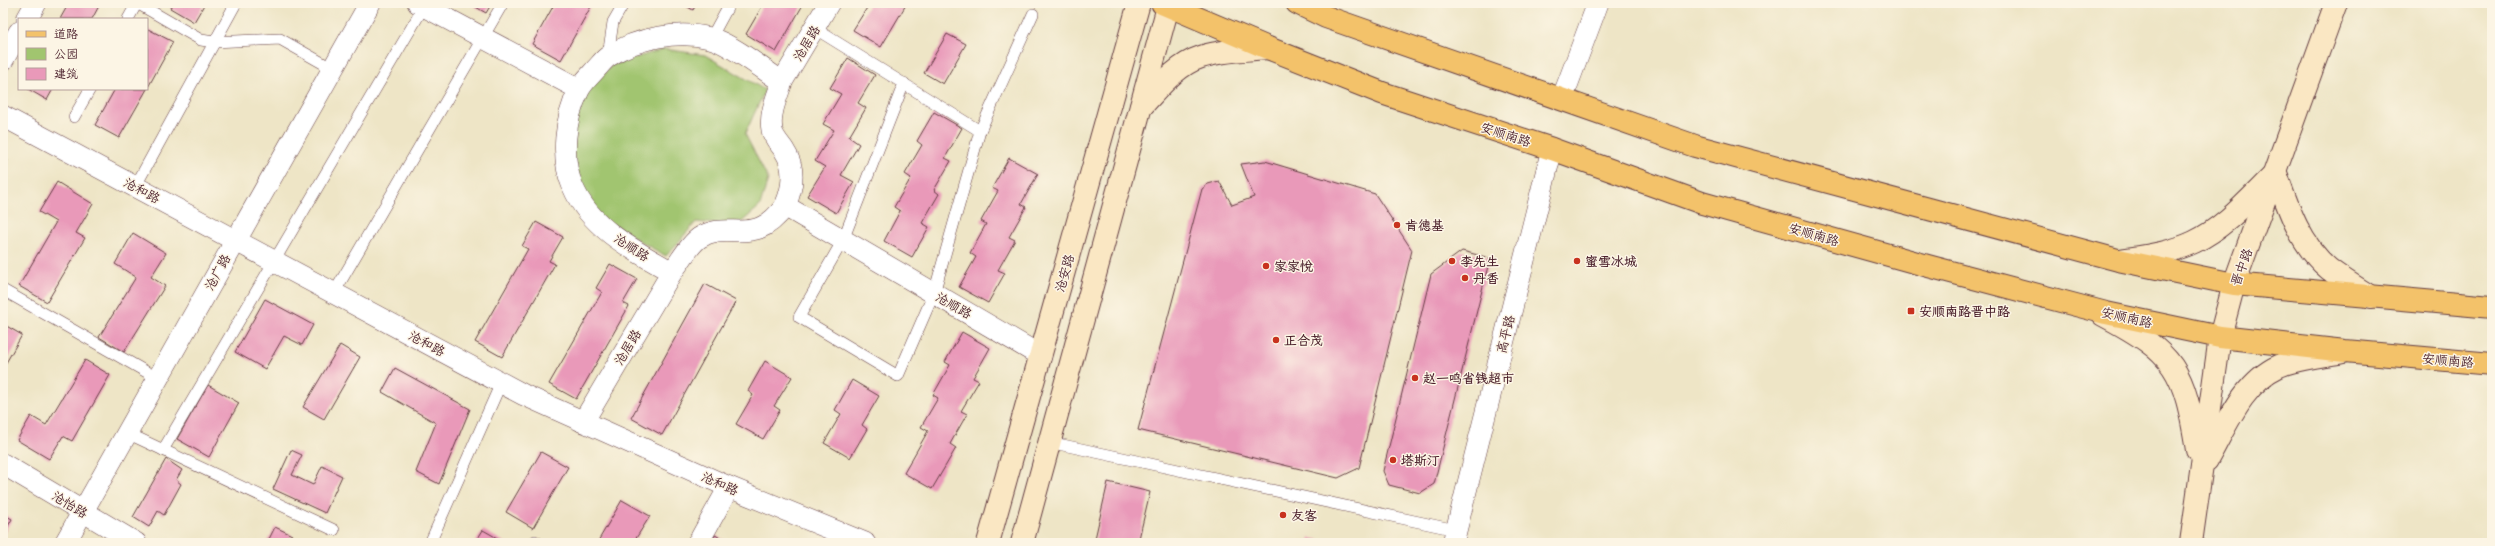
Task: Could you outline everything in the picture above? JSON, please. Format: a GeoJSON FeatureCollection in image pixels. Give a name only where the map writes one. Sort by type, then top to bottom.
{"type":"FeatureCollection","features":[{"type":"Feature","properties":{"kind":"main road"},"geometry":{"type":"LineString","coordinates":[[1297,3],[1696,146],[2118,260],[2234,284],[2492,306]]}},
{"type":"Feature","properties":{"kind":"main road","name":"安顺南路"},"geometry":{"type":"LineString","coordinates":[[1166,4],[1268,48],[1382,93],[1552,149],[1702,203],[2090,308],[2220,338],[2345,352],[2492,364]]}},
{"type":"Feature","properties":{"kind":"street"},"geometry":{"type":"LineString","coordinates":[[28,18],[36,3]]}},
{"type":"Feature","properties":{"kind":"street","name":"沧广路"},"geometry":{"type":"LineString","coordinates":[[65,543],[370,3]]}},
{"type":"Feature","properties":{"kind":"street","name":"沧居路"},"geometry":{"type":"LineString","coordinates":[[782,82],[829,3]]}},
{"type":"Feature","properties":{"kind":"street","name":"沧安路"},"geometry":{"type":"LineString","coordinates":[[988,543],[1139,3]]}},
{"type":"Feature","properties":{"kind":"street"},"geometry":{"type":"LineString","coordinates":[[1562,98],[1598,3]]}},
{"type":"Feature","properties":{"kind":"street","name":"晋中路"},"geometry":{"type":"LineString","coordinates":[[2191,543],[2220,338],[2234,284],[2276,173],[2336,3]]}},
{"type":"Feature","properties":{"kind":"street"},"geometry":{"type":"LineString","coordinates":[[423,4],[481,38],[579,89]]}},
{"type":"Feature","properties":{"kind":"street"},"geometry":{"type":"LineString","coordinates":[[1022,543],[1166,4]]}},
{"type":"Feature","properties":{"kind":"street"},"geometry":{"type":"LineString","coordinates":[[3,60],[18,34]]}},
{"type":"Feature","properties":{"kind":"street","name":"沧顺路"},"geometry":{"type":"LineString","coordinates":[[672,272],[614,236],[590,214],[573,187],[565,151],[569,119],[579,89],[608,56],[643,40],[678,35],[711,38],[748,59],[782,82]]}},
{"type":"Feature","properties":{"kind":"street"},"geometry":{"type":"LineString","coordinates":[[1138,110],[1174,73],[1191,61],[1210,54],[1268,48]]}},
{"type":"Feature","properties":{"kind":"street"},"geometry":{"type":"LineString","coordinates":[[672,272],[699,238],[716,231],[739,232],[761,228],[778,215],[785,206],[790,196],[792,173],[785,152],[772,132],[771,120],[782,82]]}},
{"type":"Feature","properties":{"kind":"street","name":"沧和路"},"geometry":{"type":"LineString","coordinates":[[3,116],[501,383],[583,422],[729,487],[865,543]]}},
{"type":"Feature","properties":{"kind":"street","name":"高平路"},"geometry":{"type":"LineString","coordinates":[[1454,537],[1552,149]]}},
{"type":"Feature","properties":{"kind":"street"},"geometry":{"type":"LineString","coordinates":[[2118,260],[2160,253],[2194,242],[2224,222],[2276,173],[2289,212],[2305,243],[2329,269],[2371,296]]}},
{"type":"Feature","properties":{"kind":"street","name":"沧顺路"},"geometry":{"type":"LineString","coordinates":[[785,206],[1041,356]]}},
{"type":"Feature","properties":{"kind":"street","name":"沧居路"},"geometry":{"type":"LineString","coordinates":[[583,422],[672,272]]}},
{"type":"Feature","properties":{"kind":"street"},"geometry":{"type":"LineString","coordinates":[[2090,308],[2138,334],[2166,357],[2180,378],[2190,406],[2201,472]]}},
{"type":"Feature","properties":{"kind":"street"},"geometry":{"type":"LineString","coordinates":[[2201,472],[2246,394],[2267,373],[2281,366],[2345,352]]}},
{"type":"Feature","properties":{"kind":"street","name":"沧怡路"},"geometry":{"type":"LineString","coordinates":[[3,464],[136,543]]}},
{"type":"Feature","properties":{"kind":"street"},"geometry":{"type":"LineString","coordinates":[[698,543],[729,487]]}},
{"type":"Feature","properties":{"kind":"lane"},"geometry":{"type":"LineString","coordinates":[[129,18],[137,3],[201,40],[214,42],[280,39],[333,69]]}},
{"type":"Feature","properties":{"kind":"lane"},"geometry":{"type":"LineString","coordinates":[[135,187],[236,3]]}},
{"type":"Feature","properties":{"kind":"lane"},"geometry":{"type":"LineString","coordinates":[[334,294],[481,38],[503,3]]}},
{"type":"Feature","properties":{"kind":"lane"},"geometry":{"type":"LineString","coordinates":[[608,56],[613,22],[624,3]]}},
{"type":"Feature","properties":{"kind":"lane"},"geometry":{"type":"LineString","coordinates":[[711,38],[730,3]]}},
{"type":"Feature","properties":{"kind":"lane"},"geometry":{"type":"LineString","coordinates":[[162,450],[274,261],[423,4]]}},
{"type":"Feature","properties":{"kind":"lane"},"geometry":{"type":"LineString","coordinates":[[904,83],[843,240],[799,317],[898,376],[934,293],[980,131],[1033,14]]}},
{"type":"Feature","properties":{"kind":"lane"},"geometry":{"type":"LineString","coordinates":[[814,28],[980,131]]}},
{"type":"Feature","properties":{"kind":"lane"},"geometry":{"type":"LineString","coordinates":[[74,117],[89,90]]}},
{"type":"Feature","properties":{"kind":"lane"},"geometry":{"type":"LineString","coordinates":[[3,290],[157,378]]}},
{"type":"Feature","properties":{"kind":"lane"},"geometry":{"type":"LineString","coordinates":[[430,543],[501,383]]}},
{"type":"Feature","properties":{"kind":"lane"},"geometry":{"type":"LineString","coordinates":[[127,433],[334,530]]}},
{"type":"Feature","properties":{"kind":"lane"},"geometry":{"type":"LineString","coordinates":[[1049,442],[1454,537]]}},
{"type":"Feature","properties":{"kind":"lane"},"geometry":{"type":"LineString","coordinates":[[534,543],[535,541],[538,543]]}},
{"type":"Feature","properties":{"kind":"green space"},"geometry":{"type":"Polygon","coordinates":[[[664,49],[705,55],[765,90],[745,134],[768,179],[760,206],[737,226],[696,222],[666,256],[605,221],[576,189],[570,151],[579,101],[612,65],[664,49]]]}},
{"type":"Feature","properties":{"kind":"building"},"geometry":{"type":"Polygon","coordinates":[[[69,3],[100,4],[93,18],[61,18],[69,3]]]}},
{"type":"Feature","properties":{"kind":"building"},"geometry":{"type":"Polygon","coordinates":[[[173,3],[205,3],[194,22],[170,8],[173,3]]]}},
{"type":"Feature","properties":{"kind":"building"},"geometry":{"type":"Polygon","coordinates":[[[469,3],[492,3],[486,13],[469,3]]]}},
{"type":"Feature","properties":{"kind":"building"},"geometry":{"type":"Polygon","coordinates":[[[555,3],[593,3],[561,60],[532,44],[555,3]]]}},
{"type":"Feature","properties":{"kind":"building"},"geometry":{"type":"Polygon","coordinates":[[[681,3],[697,3],[693,10],[681,3]]]}},
{"type":"Feature","properties":{"kind":"building"},"geometry":{"type":"Polygon","coordinates":[[[764,3],[804,3],[776,52],[746,34],[764,3]]]}},
{"type":"Feature","properties":{"kind":"building"},"geometry":{"type":"Polygon","coordinates":[[[870,3],[907,3],[881,47],[853,30],[870,3]]]}},
{"type":"Feature","properties":{"kind":"building"},"geometry":{"type":"Polygon","coordinates":[[[148,29],[173,42],[148,87],[148,29]]]}},
{"type":"Feature","properties":{"kind":"building"},"geometry":{"type":"Polygon","coordinates":[[[947,34],[966,44],[943,84],[924,73],[947,34]]]}},
{"type":"Feature","properties":{"kind":"building"},"geometry":{"type":"Polygon","coordinates":[[[848,58],[875,75],[858,103],[866,108],[849,137],[859,144],[841,175],[854,182],[836,213],[807,196],[825,167],[815,161],[834,130],[823,124],[841,94],[830,88],[848,58]]]}},
{"type":"Feature","properties":{"kind":"building"},"geometry":{"type":"Polygon","coordinates":[[[30,90],[52,90],[47,100],[30,90]]]}},
{"type":"Feature","properties":{"kind":"building"},"geometry":{"type":"Polygon","coordinates":[[[114,90],[146,90],[119,138],[95,125],[114,90]]]}},
{"type":"Feature","properties":{"kind":"building"},"geometry":{"type":"Polygon","coordinates":[[[934,112],[962,128],[945,158],[951,161],[934,190],[939,194],[922,223],[929,227],[912,257],[884,241],[900,211],[894,207],[911,178],[905,174],[922,145],[917,141],[934,112]]]}},
{"type":"Feature","properties":{"kind":"building"},"geometry":{"type":"Polygon","coordinates":[[[3,157],[8,160],[3,168],[3,157]]]}},
{"type":"Feature","properties":{"kind":"building"},"geometry":{"type":"Polygon","coordinates":[[[1009,158],[1038,174],[1021,204],[1026,207],[1009,237],[1015,240],[998,270],[1005,273],[988,303],[959,287],[976,257],[970,253],[986,224],[981,221],[998,191],[992,188],[1009,158]]]}},
{"type":"Feature","properties":{"kind":"building","name":"正合茂"},"geometry":{"type":"Polygon","coordinates":[[[1265,161],[1375,194],[1412,250],[1359,468],[1338,478],[1138,430],[1202,189],[1208,184],[1219,181],[1232,205],[1254,197],[1241,164],[1265,161]]]}},
{"type":"Feature","properties":{"kind":"building"},"geometry":{"type":"Polygon","coordinates":[[[57,182],[93,204],[76,233],[85,238],[47,302],[19,286],[56,222],[39,212],[57,182]]]}},
{"type":"Feature","properties":{"kind":"building"},"geometry":{"type":"Polygon","coordinates":[[[3,195],[7,197],[3,204],[3,195]]]}},
{"type":"Feature","properties":{"kind":"building"},"geometry":{"type":"Polygon","coordinates":[[[536,222],[563,237],[549,261],[555,264],[502,357],[475,342],[528,249],[522,246],[536,222]]]}},
{"type":"Feature","properties":{"kind":"building"},"geometry":{"type":"Polygon","coordinates":[[[133,233],[166,253],[151,277],[165,286],[124,352],[99,337],[136,277],[115,264],[133,233]]]}},
{"type":"Feature","properties":{"kind":"building"},"geometry":{"type":"Polygon","coordinates":[[[1462,251],[1490,258],[1434,484],[1420,493],[1389,485],[1383,471],[1431,274],[1462,251]]]}},
{"type":"Feature","properties":{"kind":"building"},"geometry":{"type":"Polygon","coordinates":[[[610,264],[637,279],[623,303],[629,306],[576,399],[549,384],[602,292],[596,288],[610,264]]]}},
{"type":"Feature","properties":{"kind":"building"},"geometry":{"type":"Polygon","coordinates":[[[705,284],[736,301],[662,435],[631,418],[705,284]]]}},
{"type":"Feature","properties":{"kind":"building"},"geometry":{"type":"Polygon","coordinates":[[[265,299],[313,325],[302,345],[284,336],[265,369],[235,352],[265,299]]]}},
{"type":"Feature","properties":{"kind":"building"},"geometry":{"type":"Polygon","coordinates":[[[3,324],[22,335],[3,368],[3,324]]]}},
{"type":"Feature","properties":{"kind":"building"},"geometry":{"type":"Polygon","coordinates":[[[962,332],[990,348],[973,378],[979,381],[961,411],[967,414],[950,444],[956,448],[932,489],[904,473],[928,431],[921,427],[938,398],[933,395],[950,365],[945,362],[962,332]]]}},
{"type":"Feature","properties":{"kind":"building"},"geometry":{"type":"Polygon","coordinates":[[[340,345],[360,357],[324,419],[303,407],[340,345]]]}},
{"type":"Feature","properties":{"kind":"building"},"geometry":{"type":"Polygon","coordinates":[[[85,360],[110,375],[72,441],[63,436],[49,459],[17,440],[31,416],[46,425],[85,360]]]}},
{"type":"Feature","properties":{"kind":"building"},"geometry":{"type":"Polygon","coordinates":[[[765,361],[792,377],[774,406],[780,410],[763,439],[736,424],[753,395],[748,391],[765,361]]]}},
{"type":"Feature","properties":{"kind":"building"},"geometry":{"type":"Polygon","coordinates":[[[395,368],[470,409],[439,484],[416,472],[436,423],[382,392],[395,368]]]}},
{"type":"Feature","properties":{"kind":"building"},"geometry":{"type":"Polygon","coordinates":[[[852,380],[879,396],[862,425],[867,429],[850,458],[824,443],[841,414],[835,410],[852,380]]]}},
{"type":"Feature","properties":{"kind":"building"},"geometry":{"type":"Polygon","coordinates":[[[208,385],[239,403],[209,457],[177,439],[208,385]]]}},
{"type":"Feature","properties":{"kind":"building"},"geometry":{"type":"Polygon","coordinates":[[[291,450],[302,455],[292,475],[313,485],[322,466],[342,476],[325,513],[273,489],[291,450]]]}},
{"type":"Feature","properties":{"kind":"building"},"geometry":{"type":"Polygon","coordinates":[[[541,452],[568,467],[533,528],[506,512],[541,452]]]}},
{"type":"Feature","properties":{"kind":"building"},"geometry":{"type":"Polygon","coordinates":[[[166,459],[182,470],[176,480],[181,484],[164,515],[158,511],[149,527],[133,517],[166,459]]]}},
{"type":"Feature","properties":{"kind":"building"},"geometry":{"type":"Polygon","coordinates":[[[1108,482],[1150,492],[1138,543],[1094,543],[1108,482]]]}},
{"type":"Feature","properties":{"kind":"building"},"geometry":{"type":"Polygon","coordinates":[[[622,500],[650,516],[633,543],[597,543],[622,500]]]}},
{"type":"Feature","properties":{"kind":"building"},"geometry":{"type":"Polygon","coordinates":[[[3,514],[12,519],[3,535],[3,514]]]}},
{"type":"Feature","properties":{"kind":"building"},"geometry":{"type":"Polygon","coordinates":[[[275,527],[292,535],[287,543],[267,543],[275,527]]]}},
{"type":"Feature","properties":{"kind":"building"},"geometry":{"type":"Polygon","coordinates":[[[483,530],[506,543],[475,543],[483,530]]]}},
{"type":"Feature","properties":{"kind":"building"},"geometry":{"type":"Polygon","coordinates":[[[715,535],[730,543],[711,543],[715,535]]]}},
{"type":"Feature","properties":{"kind":"building"},"geometry":{"type":"Polygon","coordinates":[[[1310,538],[1331,542],[1331,543],[1309,543],[1310,538]]]}},
{"type":"Feature","properties":{"kind":"place","name":"肯德基"},"geometry":{"type":"Point","coordinates":[1397,225]}},
{"type":"Feature","properties":{"kind":"place","name":"李先生"},"geometry":{"type":"Point","coordinates":[1452,261]}},
{"type":"Feature","properties":{"kind":"place","name":"蜜雪冰城"},"geometry":{"type":"Point","coordinates":[1577,261]}},
{"type":"Feature","properties":{"kind":"place","name":"家家悦"},"geometry":{"type":"Point","coordinates":[1266,266]}},
{"type":"Feature","properties":{"kind":"place","name":"丹香"},"geometry":{"type":"Point","coordinates":[1465,278]}},
{"type":"Feature","properties":{"kind":"place","name":"安顺南路晋中路"},"geometry":{"type":"Point","coordinates":[1911,311]}},
{"type":"Feature","properties":{"kind":"place","name":"正合茂"},"geometry":{"type":"Point","coordinates":[1276,340]}},
{"type":"Feature","properties":{"kind":"place","name":"赵一鸣省钱超市"},"geometry":{"type":"Point","coordinates":[1415,378]}},
{"type":"Feature","properties":{"kind":"place","name":"塔斯汀"},"geometry":{"type":"Point","coordinates":[1393,460]}},
{"type":"Feature","properties":{"kind":"place","name":"友客"},"geometry":{"type":"Point","coordinates":[1283,515]}}]}
